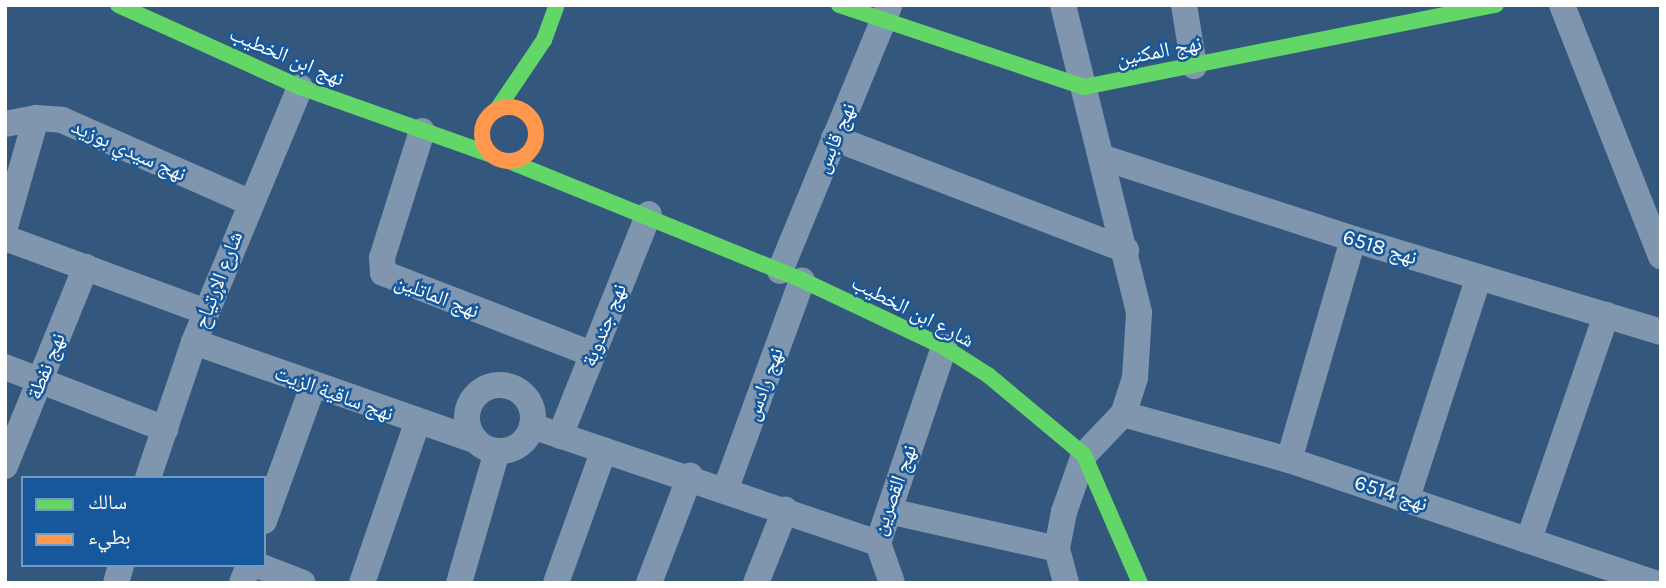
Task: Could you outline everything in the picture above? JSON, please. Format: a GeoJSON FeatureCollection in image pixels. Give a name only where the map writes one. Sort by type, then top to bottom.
{"type":"FeatureCollection","features":[{"type":"Feature","properties":{"kind":"street","name":"نهج ابن الخطيب"},"geometry":{"type":"LineString","coordinates":[[118,5],[300,87],[489,154]]}},
{"type":"Feature","properties":{"kind":"street"},"geometry":{"type":"LineString","coordinates":[[509,161],[528,153],[535,128],[544,40],[557,5]]}},
{"type":"Feature","properties":{"kind":"street","name":"نهج المكنين"},"geometry":{"type":"LineString","coordinates":[[839,5],[887,15],[1084,88],[1496,5]]}},
{"type":"Feature","properties":{"kind":"street"},"geometry":{"type":"LineString","coordinates":[[1063,5],[1126,250],[1139,313],[1135,378],[1124,414],[1084,455],[1057,549],[1066,583]]}},
{"type":"Feature","properties":{"kind":"street"},"geometry":{"type":"LineString","coordinates":[[1184,5],[1194,66]]}},
{"type":"Feature","properties":{"kind":"street"},"geometry":{"type":"LineString","coordinates":[[1562,5],[1661,256]]}},
{"type":"Feature","properties":{"kind":"street","name":"نهج قابس"},"geometry":{"type":"LineString","coordinates":[[791,276],[834,138],[887,15]]}},
{"type":"Feature","properties":{"kind":"street"},"geometry":{"type":"LineString","coordinates":[[544,40],[493,112],[481,135],[489,154],[573,185]]}},
{"type":"Feature","properties":{"kind":"street","name":"شارع الإرتياح"},"geometry":{"type":"LineString","coordinates":[[150,476],[194,342],[249,202],[300,87]]}},
{"type":"Feature","properties":{"kind":"street"},"geometry":{"type":"LineString","coordinates":[[432,134],[493,112],[518,108],[535,128],[573,185]]}},
{"type":"Feature","properties":{"kind":"street"},"geometry":{"type":"LineString","coordinates":[[5,227],[36,118]]}},
{"type":"Feature","properties":{"kind":"street","name":"نهج سيدي بوزيد"},"geometry":{"type":"LineString","coordinates":[[5,124],[36,118],[71,123],[249,202]]}},
{"type":"Feature","properties":{"kind":"street","name":"نهج الماتلين"},"geometry":{"type":"LineString","coordinates":[[432,134],[383,258],[383,273],[389,279],[592,354]]}},
{"type":"Feature","properties":{"kind":"street"},"geometry":{"type":"LineString","coordinates":[[834,138],[1126,250]]}},
{"type":"Feature","properties":{"kind":"street","name":"نهج 6518"},"geometry":{"type":"LineString","coordinates":[[1101,157],[1353,239],[1661,332]]}},
{"type":"Feature","properties":{"kind":"street","name":"شارع ابن الخطيب"},"geometry":{"type":"LineString","coordinates":[[573,185],[649,214],[791,276],[944,347],[988,376],[1084,455],[1140,583]]}},
{"type":"Feature","properties":{"kind":"street","name":"نهج جندوبة"},"geometry":{"type":"LineString","coordinates":[[560,436],[649,214]]}},
{"type":"Feature","properties":{"kind":"street"},"geometry":{"type":"LineString","coordinates":[[5,238],[206,312]]}},
{"type":"Feature","properties":{"kind":"street"},"geometry":{"type":"LineString","coordinates":[[1289,460],[1353,239]]}},
{"type":"Feature","properties":{"kind":"street","name":"نهج نفطة"},"geometry":{"type":"LineString","coordinates":[[5,466],[86,267]]}},
{"type":"Feature","properties":{"kind":"street","name":"نهج رادس"},"geometry":{"type":"LineString","coordinates":[[726,488],[791,276]]}},
{"type":"Feature","properties":{"kind":"street"},"geometry":{"type":"LineString","coordinates":[[1407,498],[1479,276]]}},
{"type":"Feature","properties":{"kind":"street"},"geometry":{"type":"LineString","coordinates":[[1529,539],[1606,314]]}},
{"type":"Feature","properties":{"kind":"street","name":"نهج ساقية الزيت"},"geometry":{"type":"LineString","coordinates":[[194,342],[486,446]]}},
{"type":"Feature","properties":{"kind":"street","name":"نهج القصرين"},"geometry":{"type":"LineString","coordinates":[[785,510],[878,543],[944,347]]}},
{"type":"Feature","properties":{"kind":"street"},"geometry":{"type":"LineString","coordinates":[[5,367],[165,429]]}},
{"type":"Feature","properties":{"kind":"street"},"geometry":{"type":"LineString","coordinates":[[503,384],[524,394],[534,415],[533,426],[515,448],[486,446],[469,432],[468,409],[481,390],[503,384]]}},
{"type":"Feature","properties":{"kind":"street"},"geometry":{"type":"LineString","coordinates":[[266,516],[313,386]]}},
{"type":"Feature","properties":{"kind":"street","name":"نهج 6514"},"geometry":{"type":"LineString","coordinates":[[1124,414],[1289,460],[1407,498],[1529,539],[1641,581]]}},
{"type":"Feature","properties":{"kind":"street"},"geometry":{"type":"LineString","coordinates":[[362,583],[417,423]]}},
{"type":"Feature","properties":{"kind":"street"},"geometry":{"type":"LineString","coordinates":[[533,426],[690,476],[785,510],[756,583]]}},
{"type":"Feature","properties":{"kind":"street"},"geometry":{"type":"LineString","coordinates":[[459,583],[486,446]]}},
{"type":"Feature","properties":{"kind":"street"},"geometry":{"type":"LineString","coordinates":[[556,583],[604,450]]}},
{"type":"Feature","properties":{"kind":"street"},"geometry":{"type":"LineString","coordinates":[[649,583],[690,476]]}},
{"type":"Feature","properties":{"kind":"street"},"geometry":{"type":"LineString","coordinates":[[889,512],[1057,549]]}},
{"type":"Feature","properties":{"kind":"street"},"geometry":{"type":"LineString","coordinates":[[878,543],[892,583]]}},
{"type":"Feature","properties":{"kind":"street"},"geometry":{"type":"LineString","coordinates":[[262,567],[303,583]]}},
{"type":"Feature","properties":{"kind":"traffic: fast"},"geometry":{"type":"LineString","coordinates":[[118,5],[300,87],[489,154]]}},
{"type":"Feature","properties":{"kind":"traffic: fast"},"geometry":{"type":"LineString","coordinates":[[498,108],[544,40],[557,5]]}},
{"type":"Feature","properties":{"kind":"traffic: fast"},"geometry":{"type":"LineString","coordinates":[[839,5],[1084,87],[1496,5]]}},
{"type":"Feature","properties":{"kind":"traffic: fast"},"geometry":{"type":"LineString","coordinates":[[509,161],[802,280],[944,347],[988,375],[1084,455],[1140,583]]}},
{"type":"Feature","properties":{"kind":"traffic: slow"},"geometry":{"type":"LineString","coordinates":[[509,107],[528,115],[536,134],[528,153],[509,161],[490,153],[482,134],[490,115],[509,107]]}}]}
